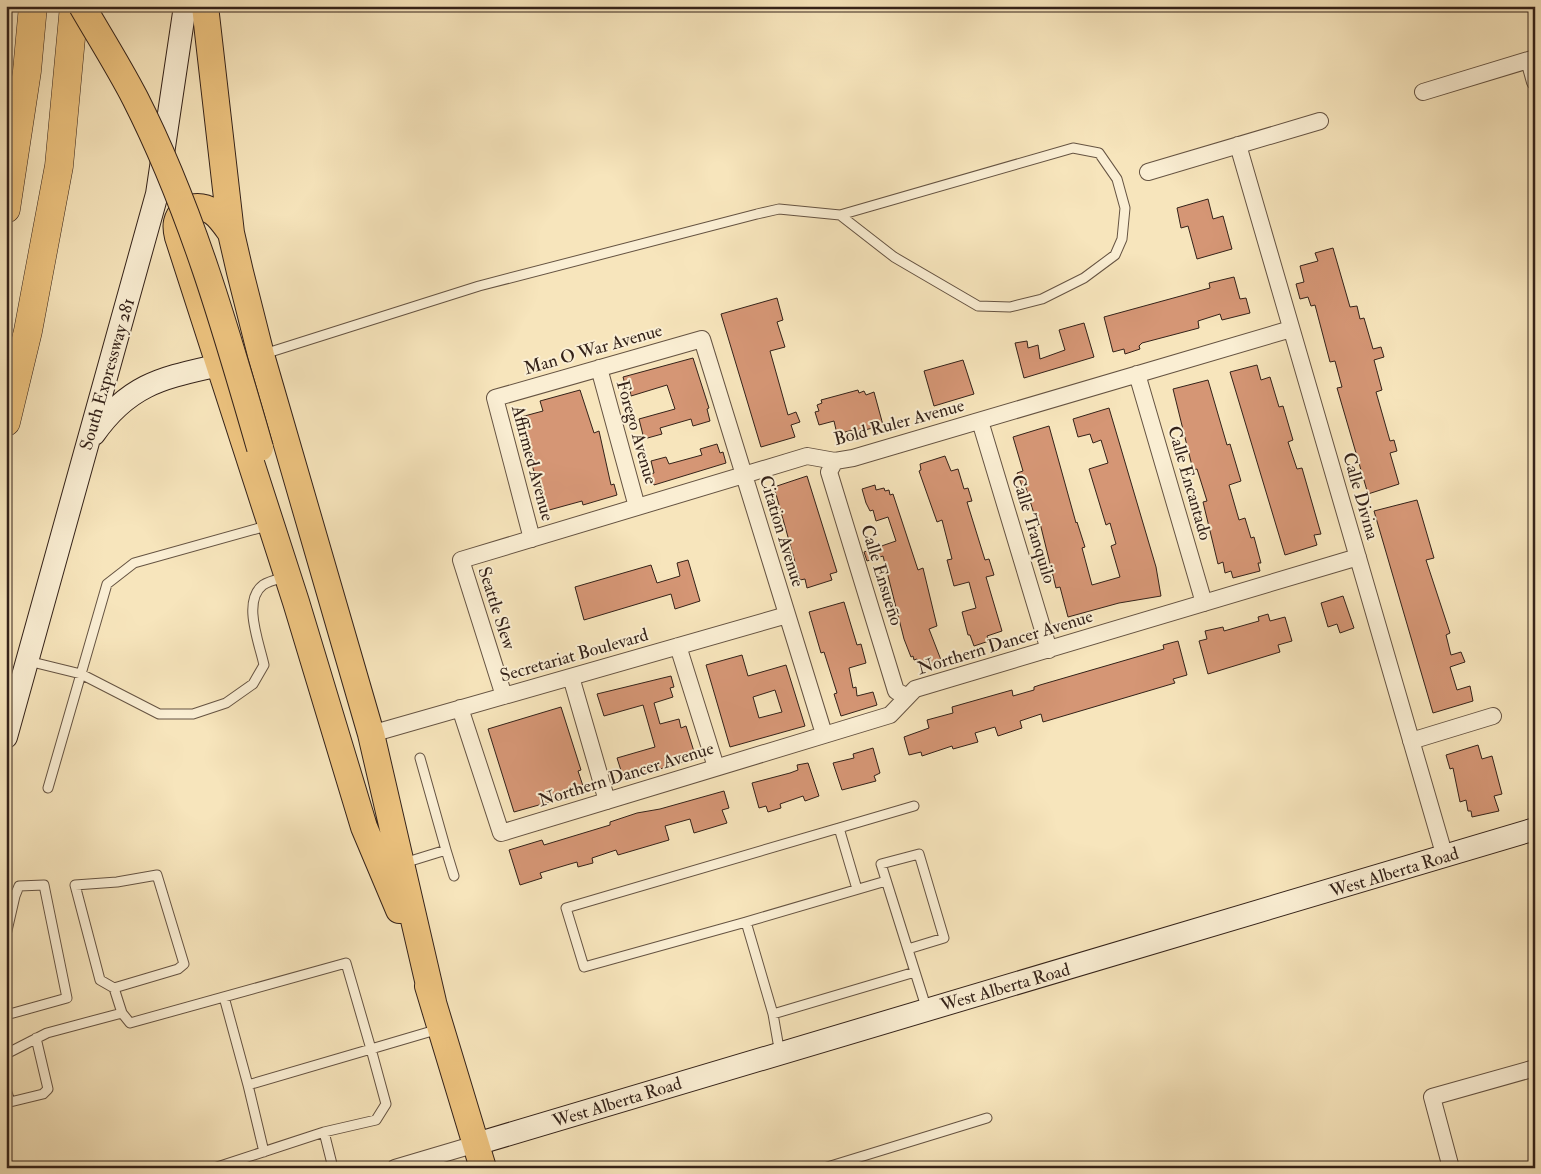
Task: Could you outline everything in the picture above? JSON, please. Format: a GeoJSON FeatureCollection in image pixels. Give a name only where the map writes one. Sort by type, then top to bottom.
{"type":"FeatureCollection","features":[{"type":"Feature","properties":{"kind":"highway"},"geometry":{"type":"LineString","coordinates":[[6,209],[27,71],[33,6]]}},
{"type":"Feature","properties":{"kind":"highway"},"geometry":{"type":"LineString","coordinates":[[6,422],[28,330],[59,166],[74,6]]}},
{"type":"Feature","properties":{"kind":"main road"},"geometry":{"type":"LineString","coordinates":[[82,6],[135,98],[176,189],[228,337],[301,591],[408,932],[433,1002],[479,1156]]}},
{"type":"Feature","properties":{"kind":"main road"},"geometry":{"type":"LineString","coordinates":[[205,6],[231,233],[261,355],[371,734],[433,1002]]}},
{"type":"Feature","properties":{"kind":"main road"},"geometry":{"type":"LineString","coordinates":[[231,233],[214,213],[203,207],[189,208],[182,212],[176,222],[178,237],[218,366],[288,576],[364,827],[408,932]]}},
{"type":"Feature","properties":{"kind":"street","name":"South Expressway 281"},"geometry":{"type":"LineString","coordinates":[[6,737],[157,194],[185,6]]}},
{"type":"Feature","properties":{"kind":"street"},"geometry":{"type":"LineString","coordinates":[[1423,92],[1532,59],[1535,82]]}},
{"type":"Feature","properties":{"kind":"street"},"geometry":{"type":"LineString","coordinates":[[1148,172],[1320,120]]}},
{"type":"Feature","properties":{"kind":"street","name":"Calle Divina"},"geometry":{"type":"LineString","coordinates":[[1238,145],[1445,857]]}},
{"type":"Feature","properties":{"kind":"street","name":"Bold Ruler Avenue"},"geometry":{"type":"LineString","coordinates":[[461,560],[807,456],[835,461],[853,458],[1291,329]]}},
{"type":"Feature","properties":{"kind":"street","name":"Man O War Avenue"},"geometry":{"type":"LineString","coordinates":[[495,398],[702,339]]}},
{"type":"Feature","properties":{"kind":"street","name":"Citation Avenue"},"geometry":{"type":"LineString","coordinates":[[702,339],[824,734]]}},
{"type":"Feature","properties":{"kind":"street"},"geometry":{"type":"LineString","coordinates":[[88,443],[107,416],[127,397],[148,384],[261,355]]}},
{"type":"Feature","properties":{"kind":"street","name":"Forego Avenue"},"geometry":{"type":"LineString","coordinates":[[599,368],[637,507]]}},
{"type":"Feature","properties":{"kind":"street","name":"Calle Encantado"},"geometry":{"type":"LineString","coordinates":[[1137,374],[1204,603]]}},
{"type":"Feature","properties":{"kind":"street","name":"Affirmed Avenue"},"geometry":{"type":"LineString","coordinates":[[495,398],[532,539]]}},
{"type":"Feature","properties":{"kind":"street","name":"Calle Tranquilo"},"geometry":{"type":"LineString","coordinates":[[980,421],[1049,650]]}},
{"type":"Feature","properties":{"kind":"street","name":"Calle Ensueño"},"geometry":{"type":"LineString","coordinates":[[835,461],[829,472],[896,691],[906,696]]}},
{"type":"Feature","properties":{"kind":"street","name":"Northern Dancer Avenue"},"geometry":{"type":"LineString","coordinates":[[460,708],[501,833],[890,715],[906,696],[916,689],[1358,557]]}},
{"type":"Feature","properties":{"kind":"street","name":"Seattle Slew"},"geometry":{"type":"LineString","coordinates":[[461,560],[504,696]]}},
{"type":"Feature","properties":{"kind":"street","name":"Secretariat Boulevard"},"geometry":{"type":"LineString","coordinates":[[371,734],[787,614]]}},
{"type":"Feature","properties":{"kind":"street"},"geometry":{"type":"LineString","coordinates":[[678,646],[716,767]]}},
{"type":"Feature","properties":{"kind":"street"},"geometry":{"type":"LineString","coordinates":[[571,677],[608,801]]}},
{"type":"Feature","properties":{"kind":"street"},"geometry":{"type":"LineString","coordinates":[[1411,741],[1493,716]]}},
{"type":"Feature","properties":{"kind":"street","name":"West Alberta Road"},"geometry":{"type":"LineString","coordinates":[[479,1156],[780,1054],[1535,829]]}},
{"type":"Feature","properties":{"kind":"street"},"geometry":{"type":"LineString","coordinates":[[1451,1168],[1432,1097],[1535,1068]]}},
{"type":"Feature","properties":{"kind":"street"},"geometry":{"type":"LineString","coordinates":[[395,1168],[479,1156]]}},
{"type":"Feature","properties":{"kind":"lane"},"geometry":{"type":"LineString","coordinates":[[261,355],[478,286],[757,214],[780,209],[840,215],[1072,148],[1099,153],[1117,180],[1125,208],[1122,239],[1115,255],[1084,278],[1042,299],[1010,307],[978,306],[894,257],[840,215]]}},
{"type":"Feature","properties":{"kind":"lane"},"geometry":{"type":"LineString","coordinates":[[48,788],[107,584],[134,563],[271,524]]}},
{"type":"Feature","properties":{"kind":"lane"},"geometry":{"type":"LineString","coordinates":[[28,660],[81,674],[159,714],[192,714],[226,703],[253,684],[264,665],[252,606],[254,594],[264,584],[288,576]]}},
{"type":"Feature","properties":{"kind":"lane"},"geometry":{"type":"LineString","coordinates":[[420,758],[454,876]]}},
{"type":"Feature","properties":{"kind":"lane"},"geometry":{"type":"LineString","coordinates":[[886,881],[584,967],[566,908],[914,806]]}},
{"type":"Feature","properties":{"kind":"lane"},"geometry":{"type":"LineString","coordinates":[[839,828],[857,890]]}},
{"type":"Feature","properties":{"kind":"lane"},"geometry":{"type":"LineString","coordinates":[[401,864],[446,850]]}},
{"type":"Feature","properties":{"kind":"lane"},"geometry":{"type":"LineString","coordinates":[[908,949],[944,938],[919,854],[881,864],[927,1010]]}},
{"type":"Feature","properties":{"kind":"lane"},"geometry":{"type":"LineString","coordinates":[[114,988],[178,969],[184,964],[157,875],[117,882],[75,885],[100,980],[114,988],[122,1013],[130,1023],[346,963],[386,1104],[376,1120],[324,1132],[214,1168]]}},
{"type":"Feature","properties":{"kind":"lane"},"geometry":{"type":"LineString","coordinates":[[6,935],[10,895],[19,886],[44,885],[67,998],[6,1015]]}},
{"type":"Feature","properties":{"kind":"lane"},"geometry":{"type":"LineString","coordinates":[[746,922],[773,1014],[780,1054]]}},
{"type":"Feature","properties":{"kind":"lane"},"geometry":{"type":"LineString","coordinates":[[773,1014],[915,972]]}},
{"type":"Feature","properties":{"kind":"lane"},"geometry":{"type":"LineString","coordinates":[[224,997],[264,1152]]}},
{"type":"Feature","properties":{"kind":"lane"},"geometry":{"type":"LineString","coordinates":[[6,1054],[36,1038],[122,1013]]}},
{"type":"Feature","properties":{"kind":"lane"},"geometry":{"type":"LineString","coordinates":[[248,1085],[441,1028]]}},
{"type":"Feature","properties":{"kind":"lane"},"geometry":{"type":"LineString","coordinates":[[6,1090],[8,1102],[43,1094],[48,1090],[36,1038]]}},
{"type":"Feature","properties":{"kind":"lane"},"geometry":{"type":"LineString","coordinates":[[824,1168],[987,1118]]}},
{"type":"Feature","properties":{"kind":"lane"},"geometry":{"type":"LineString","coordinates":[[324,1132],[333,1168]]}},
{"type":"Feature","properties":{"kind":"building"},"geometry":{"type":"Polygon","coordinates":[[[1208,199],[1213,219],[1223,216],[1232,249],[1197,259],[1188,226],[1181,228],[1177,208],[1208,199]]]}},
{"type":"Feature","properties":{"kind":"building"},"geometry":{"type":"Polygon","coordinates":[[[1333,248],[1350,307],[1357,306],[1360,319],[1364,318],[1373,349],[1381,347],[1384,357],[1374,360],[1382,390],[1376,392],[1390,441],[1394,440],[1397,451],[1390,453],[1399,484],[1368,494],[1337,388],[1342,387],[1335,361],[1330,362],[1315,305],[1311,306],[1308,297],[1300,299],[1296,284],[1304,282],[1300,266],[1318,261],[1315,253],[1333,248]]]}},
{"type":"Feature","properties":{"kind":"building"},"geometry":{"type":"Polygon","coordinates":[[[1234,277],[1240,299],[1246,298],[1250,313],[1222,320],[1220,314],[1198,321],[1199,328],[1142,343],[1139,346],[1140,349],[1125,354],[1124,349],[1113,352],[1104,317],[1210,288],[1209,283],[1234,277]]]}},
{"type":"Feature","properties":{"kind":"building"},"geometry":{"type":"Polygon","coordinates":[[[777,298],[783,320],[777,322],[785,347],[770,351],[788,415],[796,412],[800,422],[791,425],[795,437],[761,447],[721,314],[777,298]]]}},
{"type":"Feature","properties":{"kind":"building"},"geometry":{"type":"Polygon","coordinates":[[[1084,323],[1094,357],[1024,378],[1015,343],[1027,341],[1028,348],[1038,345],[1040,359],[1065,350],[1059,330],[1084,323]]]}},
{"type":"Feature","properties":{"kind":"building"},"geometry":{"type":"Polygon","coordinates":[[[693,358],[709,408],[707,409],[710,421],[693,426],[691,419],[660,428],[662,434],[644,439],[639,419],[675,409],[667,385],[631,396],[630,390],[627,391],[623,377],[693,358]]]}},
{"type":"Feature","properties":{"kind":"building"},"geometry":{"type":"Polygon","coordinates":[[[963,360],[974,394],[934,406],[924,371],[963,360]]]}},
{"type":"Feature","properties":{"kind":"building"},"geometry":{"type":"Polygon","coordinates":[[[1257,365],[1261,380],[1270,377],[1279,407],[1283,406],[1293,440],[1288,442],[1297,469],[1302,468],[1321,534],[1314,535],[1317,545],[1285,555],[1230,372],[1257,365]]]}},
{"type":"Feature","properties":{"kind":"building"},"geometry":{"type":"Polygon","coordinates":[[[1208,380],[1227,445],[1230,444],[1241,481],[1229,485],[1239,520],[1245,518],[1251,538],[1254,537],[1261,563],[1258,563],[1260,571],[1233,578],[1231,571],[1225,573],[1223,562],[1218,564],[1203,502],[1207,501],[1197,469],[1193,470],[1173,389],[1208,380]]]}},
{"type":"Feature","properties":{"kind":"building"},"geometry":{"type":"Polygon","coordinates":[[[580,390],[594,433],[599,431],[611,485],[614,484],[617,495],[583,505],[582,501],[542,512],[538,497],[541,496],[528,451],[524,452],[521,442],[524,441],[517,418],[543,411],[540,401],[580,390]]]}},
{"type":"Feature","properties":{"kind":"building"},"geometry":{"type":"Polygon","coordinates":[[[858,390],[859,393],[864,391],[866,395],[874,392],[883,425],[858,432],[857,429],[837,434],[834,421],[819,425],[815,412],[819,411],[817,405],[822,403],[821,400],[858,390]]]}},
{"type":"Feature","properties":{"kind":"building"},"geometry":{"type":"Polygon","coordinates":[[[1109,408],[1156,567],[1161,596],[1119,603],[1068,617],[1060,587],[1056,588],[1039,519],[1036,520],[1025,485],[1022,486],[1017,473],[1023,471],[1013,437],[1049,426],[1076,523],[1085,547],[1082,548],[1092,585],[1120,577],[1111,546],[1116,544],[1110,523],[1106,525],[1089,469],[1108,463],[1101,440],[1093,443],[1090,434],[1078,437],[1073,419],[1109,408]]]}},
{"type":"Feature","properties":{"kind":"building"},"geometry":{"type":"Polygon","coordinates":[[[717,444],[720,453],[723,452],[726,463],[654,485],[650,474],[654,473],[651,461],[666,457],[669,464],[702,455],[700,449],[717,444]]]}},
{"type":"Feature","properties":{"kind":"building"},"geometry":{"type":"Polygon","coordinates":[[[945,456],[951,471],[958,469],[964,489],[968,488],[972,501],[967,502],[985,560],[989,559],[994,575],[986,577],[1002,631],[987,636],[989,641],[974,646],[970,635],[968,635],[962,612],[976,608],[969,582],[954,586],[947,560],[952,559],[942,520],[937,522],[919,471],[921,470],[920,464],[945,456]]]}},
{"type":"Feature","properties":{"kind":"building"},"geometry":{"type":"Polygon","coordinates":[[[807,476],[837,572],[830,574],[832,580],[807,588],[805,579],[800,580],[774,487],[807,476]]]}},
{"type":"Feature","properties":{"kind":"building"},"geometry":{"type":"Polygon","coordinates":[[[875,485],[876,490],[884,488],[885,491],[889,490],[890,495],[893,494],[918,570],[923,568],[937,626],[929,629],[941,660],[925,665],[924,661],[918,663],[917,659],[914,660],[913,656],[911,657],[904,639],[883,556],[867,561],[864,552],[896,541],[888,517],[876,521],[873,510],[870,511],[866,503],[862,489],[875,485]]]}},
{"type":"Feature","properties":{"kind":"building"},"geometry":{"type":"Polygon","coordinates":[[[1417,500],[1434,558],[1426,560],[1450,633],[1446,635],[1451,655],[1461,652],[1465,662],[1450,667],[1457,690],[1470,686],[1473,701],[1433,713],[1374,511],[1417,500]]]}},
{"type":"Feature","properties":{"kind":"building"},"geometry":{"type":"Polygon","coordinates":[[[688,560],[700,601],[675,609],[671,594],[584,620],[575,587],[651,565],[657,583],[680,576],[677,563],[688,560]]]}},
{"type":"Feature","properties":{"kind":"building"},"geometry":{"type":"Polygon","coordinates":[[[1343,596],[1354,628],[1340,633],[1337,624],[1328,627],[1321,603],[1343,596]]]}},
{"type":"Feature","properties":{"kind":"building"},"geometry":{"type":"Polygon","coordinates":[[[844,602],[857,645],[861,644],[866,663],[849,668],[853,688],[856,687],[857,696],[873,692],[877,705],[841,716],[834,694],[837,693],[824,652],[821,653],[809,612],[844,602]]]}},
{"type":"Feature","properties":{"kind":"building"},"geometry":{"type":"Polygon","coordinates":[[[1268,614],[1270,621],[1285,617],[1292,641],[1278,645],[1280,652],[1208,674],[1199,641],[1207,639],[1205,631],[1223,627],[1224,631],[1259,621],[1258,617],[1268,614]]]}},
{"type":"Feature","properties":{"kind":"building"},"geometry":{"type":"Polygon","coordinates":[[[1178,641],[1187,675],[1173,679],[1175,683],[1043,722],[1041,714],[1020,721],[1022,728],[998,736],[995,727],[975,733],[978,742],[953,749],[952,746],[922,756],[921,752],[909,755],[904,737],[929,728],[927,720],[953,713],[952,707],[1012,690],[1013,696],[1034,690],[1034,687],[1040,685],[1164,649],[1163,645],[1178,641]]]}},
{"type":"Feature","properties":{"kind":"building"},"geometry":{"type":"Polygon","coordinates":[[[742,655],[748,676],[786,665],[805,726],[730,747],[706,665],[742,655]],[[775,690],[753,697],[759,718],[782,712],[775,690]]]}},
{"type":"Feature","properties":{"kind":"building"},"geometry":{"type":"Polygon","coordinates":[[[671,676],[674,687],[670,688],[673,697],[654,703],[660,724],[679,719],[681,728],[686,726],[696,758],[624,780],[617,758],[655,747],[643,705],[604,716],[597,694],[671,676]]]}},
{"type":"Feature","properties":{"kind":"building"},"geometry":{"type":"Polygon","coordinates":[[[561,707],[581,770],[578,771],[585,792],[514,812],[488,729],[561,707]]]}},
{"type":"Feature","properties":{"kind":"building"},"geometry":{"type":"Polygon","coordinates":[[[1478,745],[1482,759],[1492,756],[1502,794],[1494,796],[1499,811],[1472,817],[1471,811],[1468,811],[1466,800],[1460,802],[1453,768],[1450,769],[1446,755],[1478,745]]]}},
{"type":"Feature","properties":{"kind":"building"},"geometry":{"type":"Polygon","coordinates":[[[873,748],[880,773],[874,776],[876,781],[842,790],[833,763],[854,758],[853,754],[873,748]]]}},
{"type":"Feature","properties":{"kind":"building"},"geometry":{"type":"Polygon","coordinates":[[[808,763],[819,796],[805,801],[803,796],[780,804],[781,808],[768,812],[766,806],[759,808],[752,783],[790,773],[798,770],[797,765],[808,763]]]}},
{"type":"Feature","properties":{"kind":"building"},"geometry":{"type":"Polygon","coordinates":[[[724,791],[729,808],[722,810],[727,823],[694,833],[690,819],[665,826],[669,840],[618,855],[616,850],[592,858],[593,863],[578,867],[577,862],[540,873],[542,878],[520,885],[509,850],[542,840],[544,845],[610,825],[610,822],[637,813],[660,809],[724,791]]]}}]}
